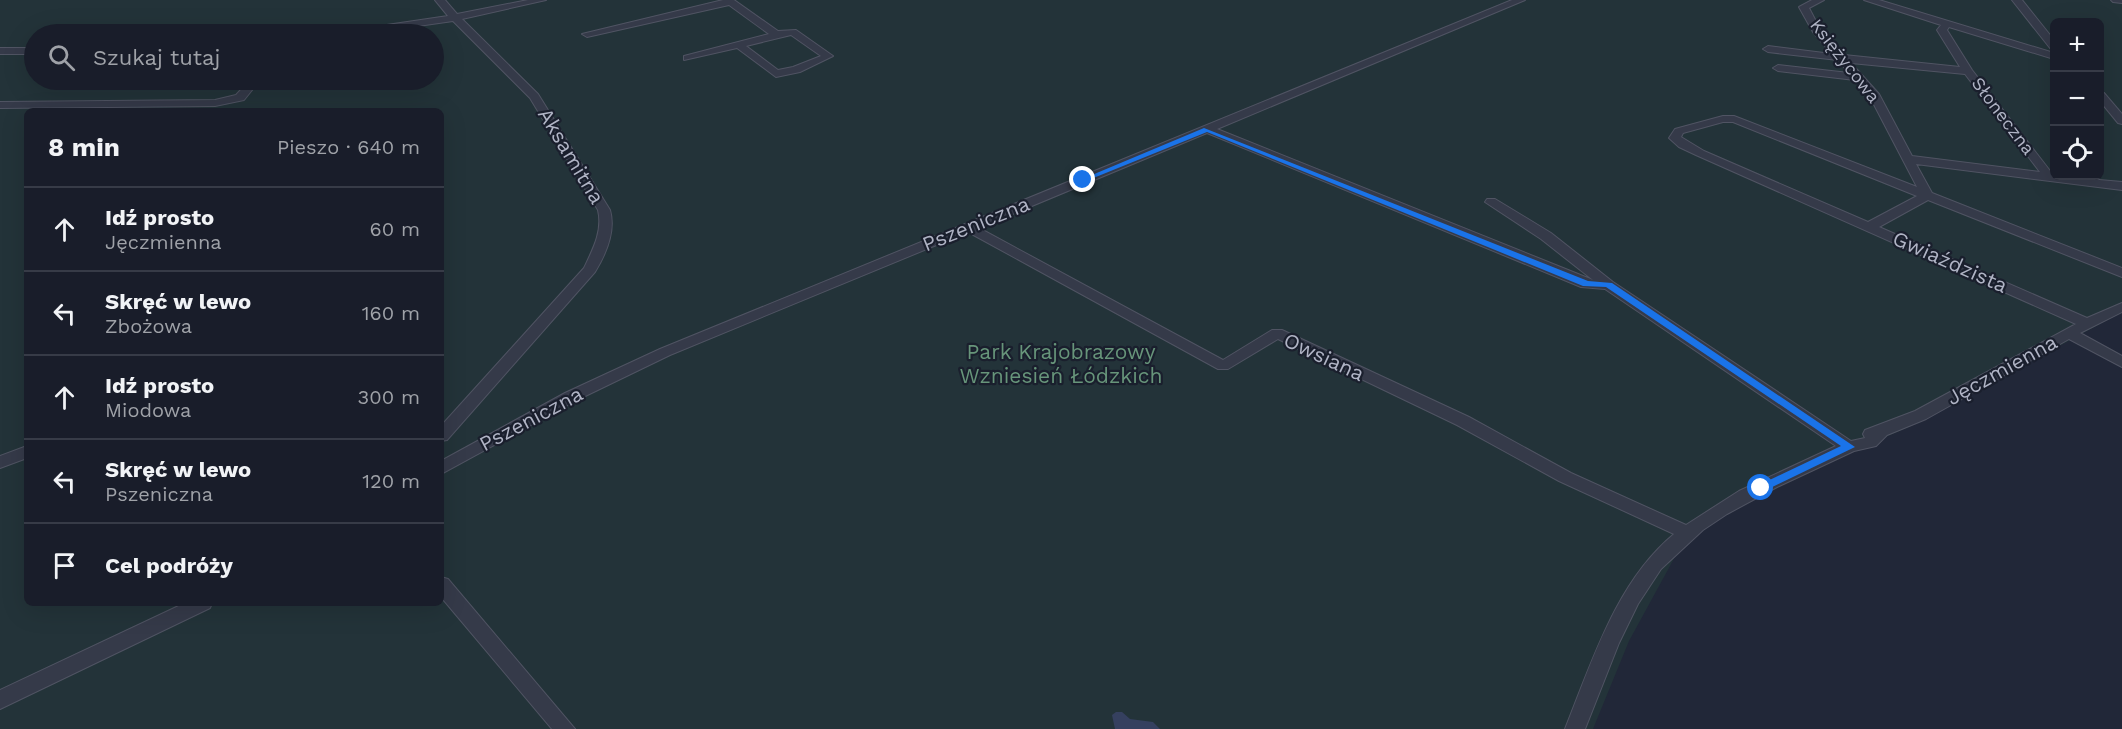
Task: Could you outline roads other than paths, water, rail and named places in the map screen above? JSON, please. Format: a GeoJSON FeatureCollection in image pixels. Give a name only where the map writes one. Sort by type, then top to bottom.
{"type":"FeatureCollection","features":[{"type":"Feature","properties":{"kind":"street","name":"Aksamitna"},"geometry":{"type":"LineString","coordinates":[[440,0],[454,18],[534,96],[604,210],[606,219],[602,241],[590,269],[444,433]]}},
{"type":"Feature","properties":{"kind":"street"},"geometry":{"type":"LineString","coordinates":[[414,24],[541,0]]}},
{"type":"Feature","properties":{"kind":"street","name":"Pszeniczna"},"geometry":{"type":"LineString","coordinates":[[444,466],[570,397],[665,352],[1520,0]]}},
{"type":"Feature","properties":{"kind":"street","name":"Księżycowa"},"geometry":{"type":"LineString","coordinates":[[1819,0],[1804,7],[1816,30],[1844,58],[1874,94],[1926,193]]}},
{"type":"Feature","properties":{"kind":"street"},"geometry":{"type":"LineString","coordinates":[[1869,0],[2050,55]]}},
{"type":"Feature","properties":{"kind":"street"},"geometry":{"type":"LineString","coordinates":[[2017,0],[2050,40]]}},
{"type":"Feature","properties":{"kind":"street"},"geometry":{"type":"LineString","coordinates":[[2116,0],[2122,0]]}},
{"type":"Feature","properties":{"kind":"street"},"geometry":{"type":"LineString","coordinates":[[587,34],[729,1],[777,35]]}},
{"type":"Feature","properties":{"kind":"street","name":"Słoneczna"},"geometry":{"type":"LineString","coordinates":[[1946,24],[1942,30],[1968,71],[2049,176],[2122,186]]}},
{"type":"Feature","properties":{"kind":"street"},"geometry":{"type":"LineString","coordinates":[[688,58],[777,35],[797,33],[828,56],[796,70],[776,74],[739,45]]}},
{"type":"Feature","properties":{"kind":"street"},"geometry":{"type":"LineString","coordinates":[[1768,49],[1968,71]]}},
{"type":"Feature","properties":{"kind":"street"},"geometry":{"type":"LineString","coordinates":[[0,51],[24,51]]}},
{"type":"Feature","properties":{"kind":"street"},"geometry":{"type":"LineString","coordinates":[[1778,68],[1859,77]]}},
{"type":"Feature","properties":{"kind":"street"},"geometry":{"type":"LineString","coordinates":[[0,105],[215,103],[240,98],[247,90]]}},
{"type":"Feature","properties":{"kind":"street"},"geometry":{"type":"LineString","coordinates":[[2104,100],[2122,121]]}},
{"type":"Feature","properties":{"kind":"street","name":"Gwiaździsta"},"geometry":{"type":"LineString","coordinates":[[1926,193],[1734,119],[1723,118],[1679,132],[1675,138],[1683,145],[1700,153],[2086,323]]}},
{"type":"Feature","properties":{"kind":"street"},"geometry":{"type":"LineString","coordinates":[[1207,129],[1576,280],[1599,286],[1608,285]]}},
{"type":"Feature","properties":{"kind":"street"},"geometry":{"type":"LineString","coordinates":[[1908,159],[2049,176]]}},
{"type":"Feature","properties":{"kind":"street"},"geometry":{"type":"LineString","coordinates":[[1869,227],[1925,197],[1926,193],[2122,273]]}},
{"type":"Feature","properties":{"kind":"street"},"geometry":{"type":"LineString","coordinates":[[1491,202],[1546,236],[1608,285],[1850,447]]}},
{"type":"Feature","properties":{"kind":"street","name":"Owsiana"},"geometry":{"type":"LineString","coordinates":[[968,227],[1223,366],[1278,333],[1463,421],[1565,477],[1687,533]]}},
{"type":"Feature","properties":{"kind":"street","name":"Jęczmienna"},"geometry":{"type":"LineString","coordinates":[[1575,729],[1631,600],[1654,565],[1687,533],[1719,510],[1850,447],[1870,442],[1881,432],[1916,417],[2086,323],[2122,307]]}},
{"type":"Feature","properties":{"kind":"street"},"geometry":{"type":"LineString","coordinates":[[2068,333],[2122,362]]}},
{"type":"Feature","properties":{"kind":"street"},"geometry":{"type":"LineString","coordinates":[[0,462],[24,453]]}},
{"type":"Feature","properties":{"kind":"street"},"geometry":{"type":"LineString","coordinates":[[444,588],[565,729]]}},
{"type":"Feature","properties":{"kind":"street"},"geometry":{"type":"LineString","coordinates":[[0,700],[197,606]]}},
{"type":"Feature","properties":{"kind":"water"},"geometry":{"type":"Polygon","coordinates":[[[1122,712],[1130,719],[1153,722],[1160,729],[1115,729],[1112,715],[1122,712]]]}},
{"type":"Feature","properties":{"kind":"park label","name":"Park Krajobrazowy Wzniesień Łódzkich"},"geometry":{"type":"Point","coordinates":[1061,364]}}]}
